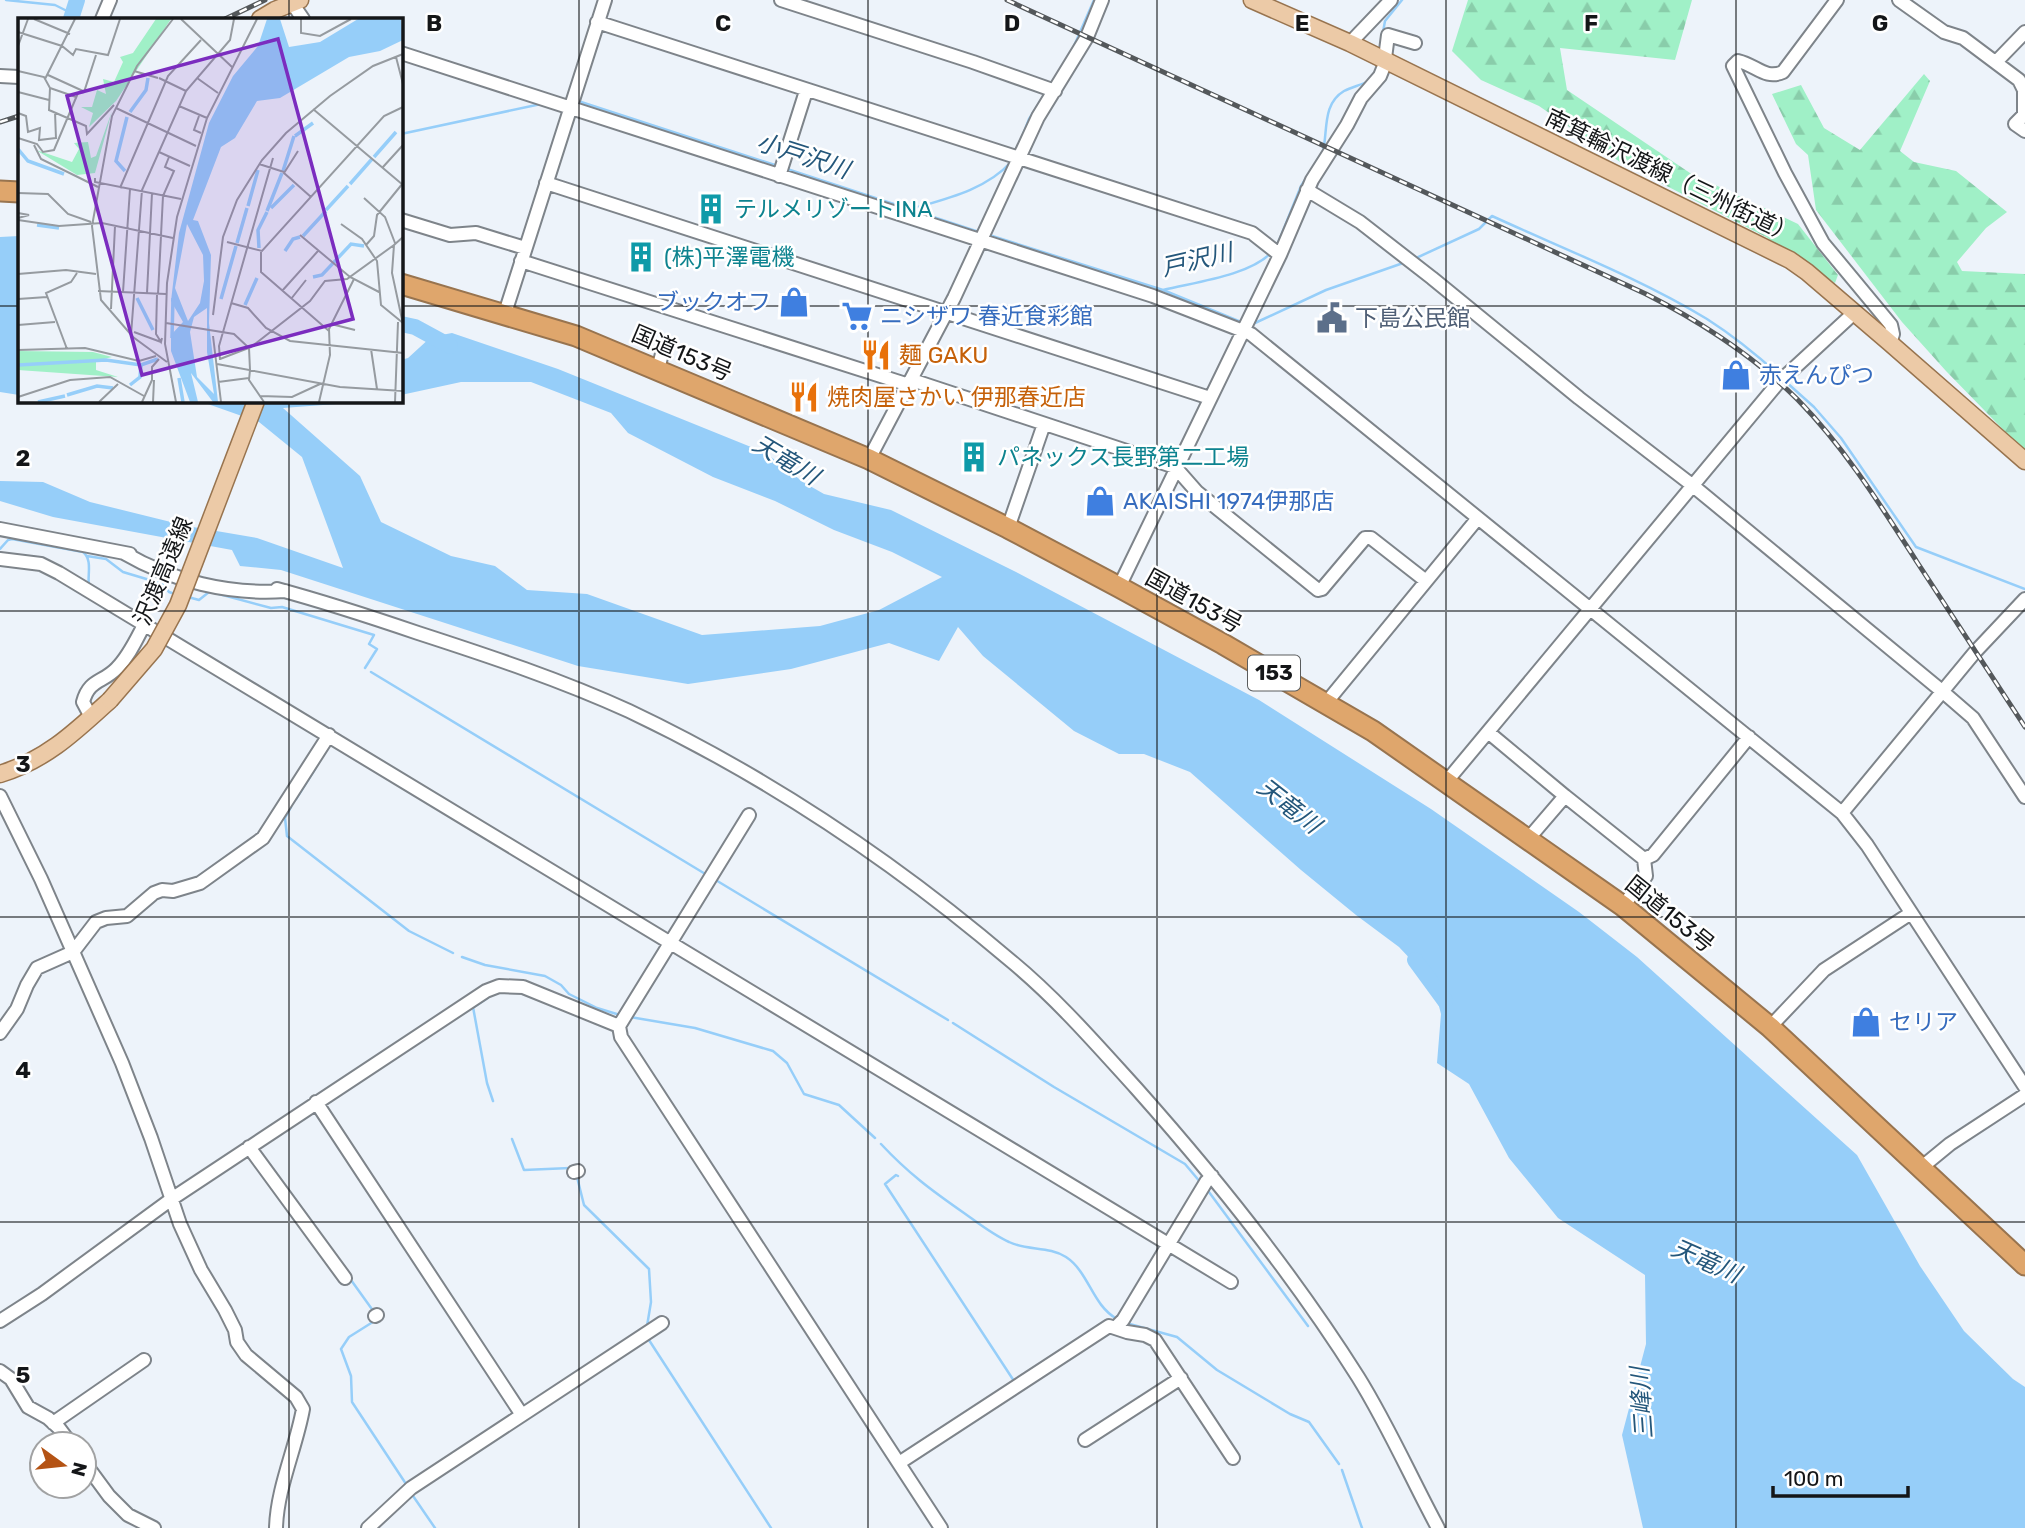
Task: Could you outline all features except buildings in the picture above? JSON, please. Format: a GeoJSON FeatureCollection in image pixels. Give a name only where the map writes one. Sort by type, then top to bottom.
{"type":"FeatureCollection","features":[{"type":"Feature","properties":{"kind":"highway"},"geometry":{"type":"LineString","coordinates":[[0,191],[18,192]]}},
{"type":"Feature","properties":{"kind":"highway","name":"国道153号"},"geometry":{"type":"LineString","coordinates":[[402,284],[661,360],[1008,528],[1119,587],[1373,731],[1623,906],[1770,1027],[2025,1265]]}},
{"type":"Feature","properties":{"kind":"main road","name":"南箕輪沢渡線（三州街道）"},"geometry":{"type":"LineString","coordinates":[[1252,0],[1350,43],[1762,245],[1807,272],[2025,461]]}},
{"type":"Feature","properties":{"kind":"main road"},"geometry":{"type":"LineString","coordinates":[[262,18],[296,2]]}},
{"type":"Feature","properties":{"kind":"main road","name":"沢渡高遠線"},"geometry":{"type":"LineString","coordinates":[[0,774],[41,758],[63,742],[110,700],[153,649],[178,605],[256,402]]}},
{"type":"Feature","properties":{"kind":"street"},"geometry":{"type":"LineString","coordinates":[[102,18],[110,0]]}},
{"type":"Feature","properties":{"kind":"street"},"geometry":{"type":"LineString","coordinates":[[505,313],[568,103],[605,0]]}},
{"type":"Feature","properties":{"kind":"street"},"geometry":{"type":"LineString","coordinates":[[781,0],[1051,90]]}},
{"type":"Feature","properties":{"kind":"street"},"geometry":{"type":"LineString","coordinates":[[869,460],[946,313],[980,241],[1015,156],[1051,90],[1087,37],[1102,0]]}},
{"type":"Feature","properties":{"kind":"street"},"geometry":{"type":"LineString","coordinates":[[1350,43],[1391,0]]}},
{"type":"Feature","properties":{"kind":"street"},"geometry":{"type":"LineString","coordinates":[[1837,0],[1783,72],[1774,76],[1763,74],[1738,61],[1733,66],[1784,173],[1823,243],[1891,325],[1893,334],[1890,343]]}},
{"type":"Feature","properties":{"kind":"street"},"geometry":{"type":"LineString","coordinates":[[1899,0],[1944,32],[1963,38],[2019,80],[2024,90],[2025,115],[2015,124],[2025,131]]}},
{"type":"Feature","properties":{"kind":"street"},"geometry":{"type":"LineString","coordinates":[[597,22],[1252,233],[1276,252]]}},
{"type":"Feature","properties":{"kind":"street"},"geometry":{"type":"LineString","coordinates":[[1996,62],[2025,32]]}},
{"type":"Feature","properties":{"kind":"street"},"geometry":{"type":"LineString","coordinates":[[1119,587],[1243,331],[1276,252],[1307,190],[1361,98],[1377,83],[1388,35],[1415,43]]}},
{"type":"Feature","properties":{"kind":"street"},"geometry":{"type":"LineString","coordinates":[[402,53],[781,170],[980,241],[1153,296],[1251,334],[1842,813],[1867,845],[2025,1087]]}},
{"type":"Feature","properties":{"kind":"street"},"geometry":{"type":"LineString","coordinates":[[0,76],[18,77]]}},
{"type":"Feature","properties":{"kind":"street"},"geometry":{"type":"LineString","coordinates":[[781,170],[806,91]]}},
{"type":"Feature","properties":{"kind":"street"},"geometry":{"type":"LineString","coordinates":[[546,183],[1210,398]]}},
{"type":"Feature","properties":{"kind":"street"},"geometry":{"type":"LineString","coordinates":[[1307,190],[1360,222],[1692,485],[1943,692],[1973,718],[2025,797]]}},
{"type":"Feature","properties":{"kind":"street"},"geometry":{"type":"LineString","coordinates":[[402,220],[450,235],[476,233],[523,254],[911,383],[1175,467],[1197,492],[1318,590],[1322,589],[1365,538],[1371,538],[1426,581]]}},
{"type":"Feature","properties":{"kind":"street"},"geometry":{"type":"LineString","coordinates":[[1447,781],[1789,370],[1854,313]]}},
{"type":"Feature","properties":{"kind":"street"},"geometry":{"type":"LineString","coordinates":[[1008,528],[1044,424]]}},
{"type":"Feature","properties":{"kind":"street"},"geometry":{"type":"LineString","coordinates":[[1326,703],[1478,517]]}},
{"type":"Feature","properties":{"kind":"street"},"geometry":{"type":"LineString","coordinates":[[0,529],[140,556]]}},
{"type":"Feature","properties":{"kind":"street"},"geometry":{"type":"LineString","coordinates":[[124,553],[154,569],[190,582],[241,590],[281,590],[456,645],[554,680],[629,712],[730,765],[790,800],[919,887],[1012,961],[1057,1003],[1093,1040],[1212,1176],[1260,1236],[1359,1378],[1438,1528]]}},
{"type":"Feature","properties":{"kind":"street"},"geometry":{"type":"LineString","coordinates":[[0,559],[51,568],[1231,1282]]}},
{"type":"Feature","properties":{"kind":"street"},"geometry":{"type":"LineString","coordinates":[[1842,813],[1976,651],[2025,598]]}},
{"type":"Feature","properties":{"kind":"street"},"geometry":{"type":"LineString","coordinates":[[91,718],[83,702],[85,691],[119,666],[144,625]]}},
{"type":"Feature","properties":{"kind":"street"},"geometry":{"type":"LineString","coordinates":[[1488,732],[1644,859],[1646,876],[1623,906]]}},
{"type":"Feature","properties":{"kind":"street"},"geometry":{"type":"LineString","coordinates":[[0,1033],[17,1009],[37,968],[73,952],[96,922],[127,916],[154,893],[162,890],[173,891],[200,883],[263,838],[329,735]]}},
{"type":"Feature","properties":{"kind":"street"},"geometry":{"type":"LineString","coordinates":[[1644,859],[1653,855],[1749,737]]}},
{"type":"Feature","properties":{"kind":"street"},"geometry":{"type":"LineString","coordinates":[[0,796],[41,879],[122,1063],[173,1198],[180,1224],[235,1330],[237,1342],[261,1369],[296,1397],[303,1409],[276,1528]]}},
{"type":"Feature","properties":{"kind":"street"},"geometry":{"type":"LineString","coordinates":[[1529,838],[1565,796]]}},
{"type":"Feature","properties":{"kind":"street"},"geometry":{"type":"LineString","coordinates":[[748,815],[623,1020],[621,1037],[941,1528]]}},
{"type":"Feature","properties":{"kind":"street"},"geometry":{"type":"LineString","coordinates":[[1770,1027],[1825,971],[1911,913]]}},
{"type":"Feature","properties":{"kind":"street"},"geometry":{"type":"LineString","coordinates":[[0,1321],[42,1294],[173,1198],[468,1002],[499,986],[512,985],[534,991],[623,1020]]}},
{"type":"Feature","properties":{"kind":"street"},"geometry":{"type":"LineString","coordinates":[[1922,1167],[1950,1144],[2025,1095]]}},
{"type":"Feature","properties":{"kind":"street"},"geometry":{"type":"LineString","coordinates":[[316,1102],[523,1415]]}},
{"type":"Feature","properties":{"kind":"street"},"geometry":{"type":"LineString","coordinates":[[249,1147],[345,1278]]}},
{"type":"Feature","properties":{"kind":"street"},"geometry":{"type":"LineString","coordinates":[[1116,1327],[1123,1320],[1212,1176]]}},
{"type":"Feature","properties":{"kind":"street"},"geometry":{"type":"LineString","coordinates":[[368,1528],[410,1490],[662,1323]]}},
{"type":"Feature","properties":{"kind":"street"},"geometry":{"type":"LineString","coordinates":[[899,1463],[1109,1326],[1152,1337],[1233,1458]]}},
{"type":"Feature","properties":{"kind":"street"},"geometry":{"type":"LineString","coordinates":[[53,1423],[144,1360]]}},
{"type":"Feature","properties":{"kind":"street"},"geometry":{"type":"LineString","coordinates":[[2,1376],[11,1379],[28,1407],[59,1430]]}},
{"type":"Feature","properties":{"kind":"street"},"geometry":{"type":"LineString","coordinates":[[1085,1440],[1181,1378]]}},
{"type":"Feature","properties":{"kind":"street"},"geometry":{"type":"LineString","coordinates":[[98,1481],[128,1515],[154,1528]]}},
{"type":"Feature","properties":{"kind":"green space"},"geometry":{"type":"Polygon","coordinates":[[[1468,0],[1692,0],[1675,60],[1560,48],[1567,90],[1690,173],[1798,224],[1838,275],[1835,283],[1766,237],[1620,162],[1539,106],[1481,80],[1452,51],[1468,0]]]}},
{"type":"Feature","properties":{"kind":"green space"},"geometry":{"type":"Polygon","coordinates":[[[1924,74],[1930,81],[1900,151],[1914,162],[1956,171],[2007,212],[1986,228],[1957,262],[1962,271],[2025,274],[2025,452],[1902,322],[1816,210],[1808,155],[1796,144],[1772,94],[1801,85],[1824,128],[1860,150],[1924,74]]]}},
{"type":"Feature","properties":{"kind":"water"},"geometry":{"type":"Polygon","coordinates":[[[18,236],[18,395],[0,392],[0,237],[18,236]]]}},
{"type":"Feature","properties":{"kind":"water","name":"三峰川"},"geometry":{"type":"Polygon","coordinates":[[[452,333],[558,369],[766,453],[803,482],[824,494],[891,510],[1014,571],[1259,700],[1431,809],[1579,912],[1637,957],[1857,1155],[1920,1266],[1964,1331],[2013,1379],[2025,1387],[2025,1528],[1643,1528],[1622,1435],[1646,1344],[1645,1275],[1558,1218],[1509,1158],[1469,1084],[1437,1063],[1441,1014],[1433,983],[1399,947],[1301,870],[1190,772],[1144,754],[1119,754],[1074,731],[983,656],[958,627],[939,661],[889,643],[791,669],[688,684],[578,666],[281,570],[240,566],[232,550],[53,517],[0,501],[0,481],[43,482],[90,502],[187,526],[257,538],[343,568],[302,457],[259,422],[205,403],[182,402],[363,402],[283,408],[360,476],[381,522],[451,556],[495,566],[527,590],[587,594],[702,635],[820,626],[879,610],[942,577],[892,552],[834,530],[775,501],[713,477],[628,433],[611,413],[531,382],[461,382],[402,395],[402,360],[408,358],[431,337],[452,333]]]}},
{"type":"Feature","properties":{"kind":"waterway"},"geometry":{"type":"LineString","coordinates":[[6,0],[55,5],[71,13]]}},
{"type":"Feature","properties":{"kind":"waterway"},"geometry":{"type":"LineString","coordinates":[[71,18],[77,0]]}},
{"type":"Feature","properties":{"kind":"waterway","name":"小戸沢川"},"geometry":{"type":"LineString","coordinates":[[1074,46],[1094,0]]}},
{"type":"Feature","properties":{"kind":"waterway","name":"戸沢川"},"geometry":{"type":"LineString","coordinates":[[1383,32],[1385,21],[1402,0]]}},
{"type":"Feature","properties":{"kind":"waterway","name":"戸沢川"},"geometry":{"type":"LineString","coordinates":[[1323,151],[1327,118],[1332,103],[1344,91],[1369,81]]}},
{"type":"Feature","properties":{"kind":"waterway","name":"小戸沢川"},"geometry":{"type":"LineString","coordinates":[[1022,137],[1029,119],[1045,94]]}},
{"type":"Feature","properties":{"kind":"waterway","name":"小戸沢川"},"geometry":{"type":"LineString","coordinates":[[578,101],[778,166]]}},
{"type":"Feature","properties":{"kind":"waterway","name":"小戸沢川"},"geometry":{"type":"LineString","coordinates":[[402,134],[541,104]]}},
{"type":"Feature","properties":{"kind":"waterway","name":"小戸沢川"},"geometry":{"type":"LineString","coordinates":[[911,209],[977,187],[1001,172],[1011,162]]}},
{"type":"Feature","properties":{"kind":"waterway","name":"戸沢川"},"geometry":{"type":"LineString","coordinates":[[1276,248],[1301,186],[1314,166]]}},
{"type":"Feature","properties":{"kind":"waterway","name":"小戸沢川"},"geometry":{"type":"LineString","coordinates":[[784,168],[979,232]]}},
{"type":"Feature","properties":{"kind":"waterway"},"geometry":{"type":"LineString","coordinates":[[1414,259],[1479,229],[1492,216],[1628,277],[1681,304],[1726,332],[1779,375]]}},
{"type":"Feature","properties":{"kind":"waterway","name":"戸沢川"},"geometry":{"type":"LineString","coordinates":[[989,235],[1163,290],[1241,322]]}},
{"type":"Feature","properties":{"kind":"waterway","name":"戸沢川"},"geometry":{"type":"LineString","coordinates":[[1163,290],[1235,273],[1261,261],[1271,253]]}},
{"type":"Feature","properties":{"kind":"waterway"},"geometry":{"type":"LineString","coordinates":[[1255,323],[1326,290],[1406,262]]}},
{"type":"Feature","properties":{"kind":"waterway","name":"天竜川"},"geometry":{"type":"LineString","coordinates":[[402,324],[415,327],[450,346]]}},
{"type":"Feature","properties":{"kind":"waterway"},"geometry":{"type":"LineString","coordinates":[[1785,381],[1814,407],[1841,438],[1916,547],[2025,589]]}},
{"type":"Feature","properties":{"kind":"waterway"},"geometry":{"type":"LineString","coordinates":[[0,549],[12,539],[83,552],[89,563],[89,587]]}},
{"type":"Feature","properties":{"kind":"waterway"},"geometry":{"type":"LineString","coordinates":[[87,556],[106,559],[123,572],[163,584],[169,592],[175,594]]}},
{"type":"Feature","properties":{"kind":"waterway"},"geometry":{"type":"LineString","coordinates":[[188,597],[199,600],[209,592]]}},
{"type":"Feature","properties":{"kind":"waterway"},"geometry":{"type":"LineString","coordinates":[[219,594],[271,608],[282,607],[374,635],[369,644],[377,649],[365,668]]}},
{"type":"Feature","properties":{"kind":"waterway"},"geometry":{"type":"LineString","coordinates":[[371,672],[707,875]]}},
{"type":"Feature","properties":{"kind":"waterway"},"geometry":{"type":"LineString","coordinates":[[296,799],[315,769]]}},
{"type":"Feature","properties":{"kind":"waterway"},"geometry":{"type":"LineString","coordinates":[[291,807],[285,818],[287,836],[409,931],[453,953]]}},
{"type":"Feature","properties":{"kind":"waterway"},"geometry":{"type":"LineString","coordinates":[[714,879],[948,1020]]}},
{"type":"Feature","properties":{"kind":"waterway"},"geometry":{"type":"LineString","coordinates":[[462,957],[485,965],[545,976],[561,985],[569,994],[597,1008],[620,1015]]}},
{"type":"Feature","properties":{"kind":"waterway","name":"天竜川"},"geometry":{"type":"LineString","coordinates":[[1415,960],[1445,1001]]}},
{"type":"Feature","properties":{"kind":"waterway"},"geometry":{"type":"LineString","coordinates":[[474,1007],[489,997]]}},
{"type":"Feature","properties":{"kind":"waterway"},"geometry":{"type":"LineString","coordinates":[[473,1007],[487,1083],[493,1101]]}},
{"type":"Feature","properties":{"kind":"waterway"},"geometry":{"type":"LineString","coordinates":[[630,1017],[695,1028],[773,1051],[787,1063],[804,1094],[839,1105],[875,1138]]}},
{"type":"Feature","properties":{"kind":"waterway"},"geometry":{"type":"LineString","coordinates":[[953,1023],[1054,1087],[1185,1164],[1201,1183]]}},
{"type":"Feature","properties":{"kind":"waterway"},"geometry":{"type":"LineString","coordinates":[[512,1139],[524,1170],[570,1168]]}},
{"type":"Feature","properties":{"kind":"waterway"},"geometry":{"type":"LineString","coordinates":[[881,1144],[920,1181],[997,1236],[1016,1245],[1052,1251],[1066,1257],[1080,1271],[1102,1306],[1117,1319]]}},
{"type":"Feature","properties":{"kind":"waterway"},"geometry":{"type":"LineString","coordinates":[[898,1176],[885,1184],[1014,1381]]}},
{"type":"Feature","properties":{"kind":"waterway"},"geometry":{"type":"LineString","coordinates":[[577,1177],[584,1205],[649,1269],[651,1302],[647,1326]]}},
{"type":"Feature","properties":{"kind":"waterway"},"geometry":{"type":"LineString","coordinates":[[1206,1188],[1308,1326]]}},
{"type":"Feature","properties":{"kind":"waterway"},"geometry":{"type":"LineString","coordinates":[[351,1280],[374,1312]]}},
{"type":"Feature","properties":{"kind":"waterway"},"geometry":{"type":"LineString","coordinates":[[376,1320],[349,1337],[341,1349],[351,1376],[352,1402],[408,1487]]}},
{"type":"Feature","properties":{"kind":"waterway"},"geometry":{"type":"LineString","coordinates":[[1126,1323],[1177,1337],[1217,1370],[1290,1414],[1309,1422],[1339,1464]]}},
{"type":"Feature","properties":{"kind":"waterway"},"geometry":{"type":"LineString","coordinates":[[647,1337],[771,1528]]}},
{"type":"Feature","properties":{"kind":"waterway"},"geometry":{"type":"LineString","coordinates":[[1342,1470],[1362,1528]]}},
{"type":"Feature","properties":{"kind":"waterway"},"geometry":{"type":"LineString","coordinates":[[411,1493],[435,1528]]}},
{"type":"Feature","properties":{"kind":"railway"},"geometry":{"type":"LineString","coordinates":[[227,18],[265,0]]}},
{"type":"Feature","properties":{"kind":"railway"},"geometry":{"type":"LineString","coordinates":[[1007,0],[1646,294],[1707,328],[1745,355],[1798,400],[1847,458],[2025,727]]}},
{"type":"Feature","properties":{"kind":"railway"},"geometry":{"type":"LineString","coordinates":[[0,122],[18,116]]}},
{"type":"Feature","properties":{"kind":"place","name":"テルメリゾートINA"},"geometry":{"type":"Point","coordinates":[711,209]}},
{"type":"Feature","properties":{"kind":"place","name":"(株)平澤電機"},"geometry":{"type":"Point","coordinates":[641,257]}},
{"type":"Feature","properties":{"kind":"place","name":"ブックオフ"},"geometry":{"type":"Point","coordinates":[794,302]}},
{"type":"Feature","properties":{"kind":"place","name":"ニシザワ 春近食彩館"},"geometry":{"type":"Point","coordinates":[857,316]}},
{"type":"Feature","properties":{"kind":"place","name":"下島公民館"},"geometry":{"type":"Point","coordinates":[1332,318]}},
{"type":"Feature","properties":{"kind":"place","name":"麺 GAKU"},"geometry":{"type":"Point","coordinates":[876,355]}},
{"type":"Feature","properties":{"kind":"place","name":"赤えんぴつ"},"geometry":{"type":"Point","coordinates":[1736,375]}},
{"type":"Feature","properties":{"kind":"place","name":"焼肉屋さかい 伊那春近店"},"geometry":{"type":"Point","coordinates":[804,397]}},
{"type":"Feature","properties":{"kind":"place","name":"パネックス長野第二工場"},"geometry":{"type":"Point","coordinates":[974,457]}},
{"type":"Feature","properties":{"kind":"place","name":"AKAISHI 1974伊那店"},"geometry":{"type":"Point","coordinates":[1100,501]}},
{"type":"Feature","properties":{"kind":"place","name":"セリア"},"geometry":{"type":"Point","coordinates":[1866,1022]}}]}
